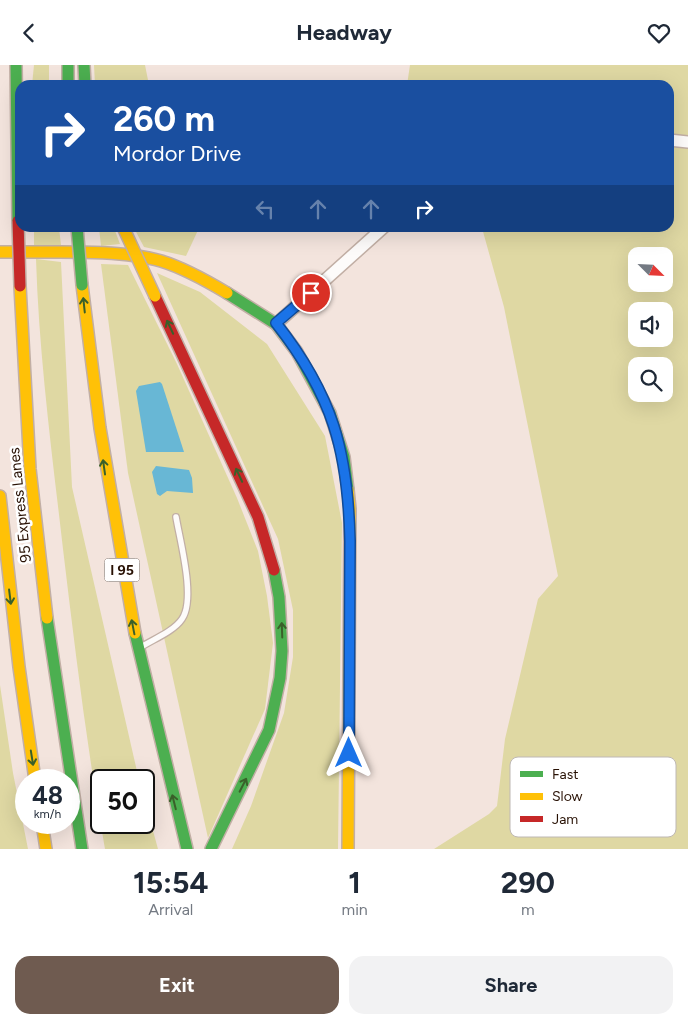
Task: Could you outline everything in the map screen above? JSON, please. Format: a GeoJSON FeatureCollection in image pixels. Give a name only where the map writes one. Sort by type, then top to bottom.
{"type":"FeatureCollection","features":[{"type":"Feature","properties":{"kind":"main road"},"geometry":{"type":"LineString","coordinates":[[68,65],[68,80]]}},
{"type":"Feature","properties":{"kind":"main road"},"geometry":{"type":"LineString","coordinates":[[84,65],[86,80]]}},
{"type":"Feature","properties":{"kind":"main road","name":"95 Express Lanes"},"geometry":{"type":"LineString","coordinates":[[16,67],[16,80]]}},
{"type":"Feature","properties":{"kind":"main road","name":"95 Express Lanes"},"geometry":{"type":"LineString","coordinates":[[18,232],[26,414],[60,726],[82,849]]}},
{"type":"Feature","properties":{"kind":"main road","name":"I 95"},"geometry":{"type":"LineString","coordinates":[[77,232],[91,371],[106,474],[138,649],[186,849]]}},
{"type":"Feature","properties":{"kind":"main road"},"geometry":{"type":"LineString","coordinates":[[125,232],[258,517],[271,555],[279,597],[282,651],[274,713],[269,730],[211,849]]}},
{"type":"Feature","properties":{"kind":"main road"},"geometry":{"type":"LineString","coordinates":[[0,252],[111,254],[161,261],[204,279],[276,323],[297,352],[330,413],[342,449],[347,478],[350,541],[348,849]]}},
{"type":"Feature","properties":{"kind":"main road"},"geometry":{"type":"LineString","coordinates":[[0,496],[19,667],[33,769]]}},
{"type":"Feature","properties":{"kind":"main road"},"geometry":{"type":"LineString","coordinates":[[44,834],[46,849]]}},
{"type":"Feature","properties":{"kind":"street"},"geometry":{"type":"LineString","coordinates":[[674,141],[688,142]]}},
{"type":"Feature","properties":{"kind":"street"},"geometry":{"type":"LineString","coordinates":[[276,323],[378,232]]}},
{"type":"Feature","properties":{"kind":"lane"},"geometry":{"type":"LineString","coordinates":[[138,649],[178,623],[187,610],[186,580],[176,517]]}},
{"type":"Feature","properties":{"kind":"shaded area"},"geometry":{"type":"Polygon","coordinates":[[[34,65],[49,65],[49,80],[32,80],[34,65]]]}},
{"type":"Feature","properties":{"kind":"shaded area"},"geometry":{"type":"Polygon","coordinates":[[[94,65],[145,65],[148,80],[95,80],[94,65]]]}},
{"type":"Feature","properties":{"kind":"shaded area"},"geometry":{"type":"Polygon","coordinates":[[[410,65],[688,65],[688,849],[434,849],[489,814],[497,806],[505,739],[538,599],[558,576],[504,307],[483,232],[674,232],[674,80],[408,80],[410,65]]]}},
{"type":"Feature","properties":{"kind":"shaded area"},"geometry":{"type":"Polygon","coordinates":[[[34,232],[59,232],[61,245],[34,245],[34,232]]]}},
{"type":"Feature","properties":{"kind":"shaded area"},"geometry":{"type":"Polygon","coordinates":[[[99,232],[116,232],[120,244],[101,246],[99,232]]]}},
{"type":"Feature","properties":{"kind":"shaded area"},"geometry":{"type":"Polygon","coordinates":[[[136,232],[197,232],[186,256],[144,247],[136,232]]]}},
{"type":"Feature","properties":{"kind":"shaded area"},"geometry":{"type":"Polygon","coordinates":[[[36,259],[61,262],[72,487],[136,769],[92,769],[50,441],[36,259]]]}},
{"type":"Feature","properties":{"kind":"shaded area"},"geometry":{"type":"Polygon","coordinates":[[[101,264],[128,265],[177,364],[237,498],[258,551],[267,596],[273,643],[265,709],[208,838],[128,473],[101,264]]]}},
{"type":"Feature","properties":{"kind":"shaded area"},"geometry":{"type":"Polygon","coordinates":[[[157,273],[200,292],[267,344],[325,436],[342,523],[338,849],[232,849],[251,806],[284,713],[293,657],[293,610],[278,539],[157,273]]]}},
{"type":"Feature","properties":{"kind":"shaded area"},"geometry":{"type":"Polygon","coordinates":[[[0,685],[15,783],[15,834],[25,834],[28,849],[0,849],[0,685]]]}},
{"type":"Feature","properties":{"kind":"shaded area"},"geometry":{"type":"Polygon","coordinates":[[[103,834],[154,834],[158,849],[105,849],[103,834]]]}},
{"type":"Feature","properties":{"kind":"water"},"geometry":{"type":"Polygon","coordinates":[[[160,382],[184,452],[146,452],[136,391],[139,386],[160,382]]]}},
{"type":"Feature","properties":{"kind":"water"},"geometry":{"type":"Polygon","coordinates":[[[156,466],[189,470],[192,478],[193,493],[167,491],[160,496],[157,494],[152,472],[156,466]]]}},
{"type":"Feature","properties":{"kind":"traffic: fast"},"geometry":{"type":"LineString","coordinates":[[16,65],[16,80]]}},
{"type":"Feature","properties":{"kind":"traffic: fast"},"geometry":{"type":"LineString","coordinates":[[68,65],[68,80]]}},
{"type":"Feature","properties":{"kind":"traffic: fast"},"geometry":{"type":"LineString","coordinates":[[84,65],[85,80]]}},
{"type":"Feature","properties":{"kind":"traffic: fast"},"geometry":{"type":"LineString","coordinates":[[77,232],[82,285]]}},
{"type":"Feature","properties":{"kind":"traffic: fast"},"geometry":{"type":"LineString","coordinates":[[227,293],[276,324],[297,352],[330,413],[344,457],[348,490]]}},
{"type":"Feature","properties":{"kind":"traffic: fast"},"geometry":{"type":"LineString","coordinates":[[211,849],[269,730],[280,678],[282,651],[279,597],[274,570]]}},
{"type":"Feature","properties":{"kind":"traffic: fast"},"geometry":{"type":"LineString","coordinates":[[47,618],[82,849]]}},
{"type":"Feature","properties":{"kind":"traffic: fast"},"geometry":{"type":"LineString","coordinates":[[135,633],[187,849]]}},
{"type":"Feature","properties":{"kind":"traffic: slow"},"geometry":{"type":"LineString","coordinates":[[125,232],[155,296]]}},
{"type":"Feature","properties":{"kind":"traffic: slow"},"geometry":{"type":"LineString","coordinates":[[0,252],[82,252],[143,257],[178,267],[227,293]]}},
{"type":"Feature","properties":{"kind":"traffic: slow"},"geometry":{"type":"LineString","coordinates":[[82,285],[100,428],[135,633]]}},
{"type":"Feature","properties":{"kind":"traffic: slow"},"geometry":{"type":"LineString","coordinates":[[20,286],[30,469],[47,618]]}},
{"type":"Feature","properties":{"kind":"traffic: slow"},"geometry":{"type":"LineString","coordinates":[[348,490],[350,509],[348,849]]}},
{"type":"Feature","properties":{"kind":"traffic: slow"},"geometry":{"type":"LineString","coordinates":[[0,496],[19,667],[33,769]]}},
{"type":"Feature","properties":{"kind":"traffic: slow"},"geometry":{"type":"LineString","coordinates":[[44,834],[46,849]]}},
{"type":"Feature","properties":{"kind":"traffic: jam"},"geometry":{"type":"LineString","coordinates":[[18,232],[20,286]]}},
{"type":"Feature","properties":{"kind":"traffic: jam"},"geometry":{"type":"LineString","coordinates":[[155,296],[258,517],[274,570]]}},
{"type":"Feature","properties":{"kind":"route"},"geometry":{"type":"LineString","coordinates":[[311,293],[276,323],[297,352],[321,393],[338,435],[344,457],[350,509],[349,753]]}}]}
